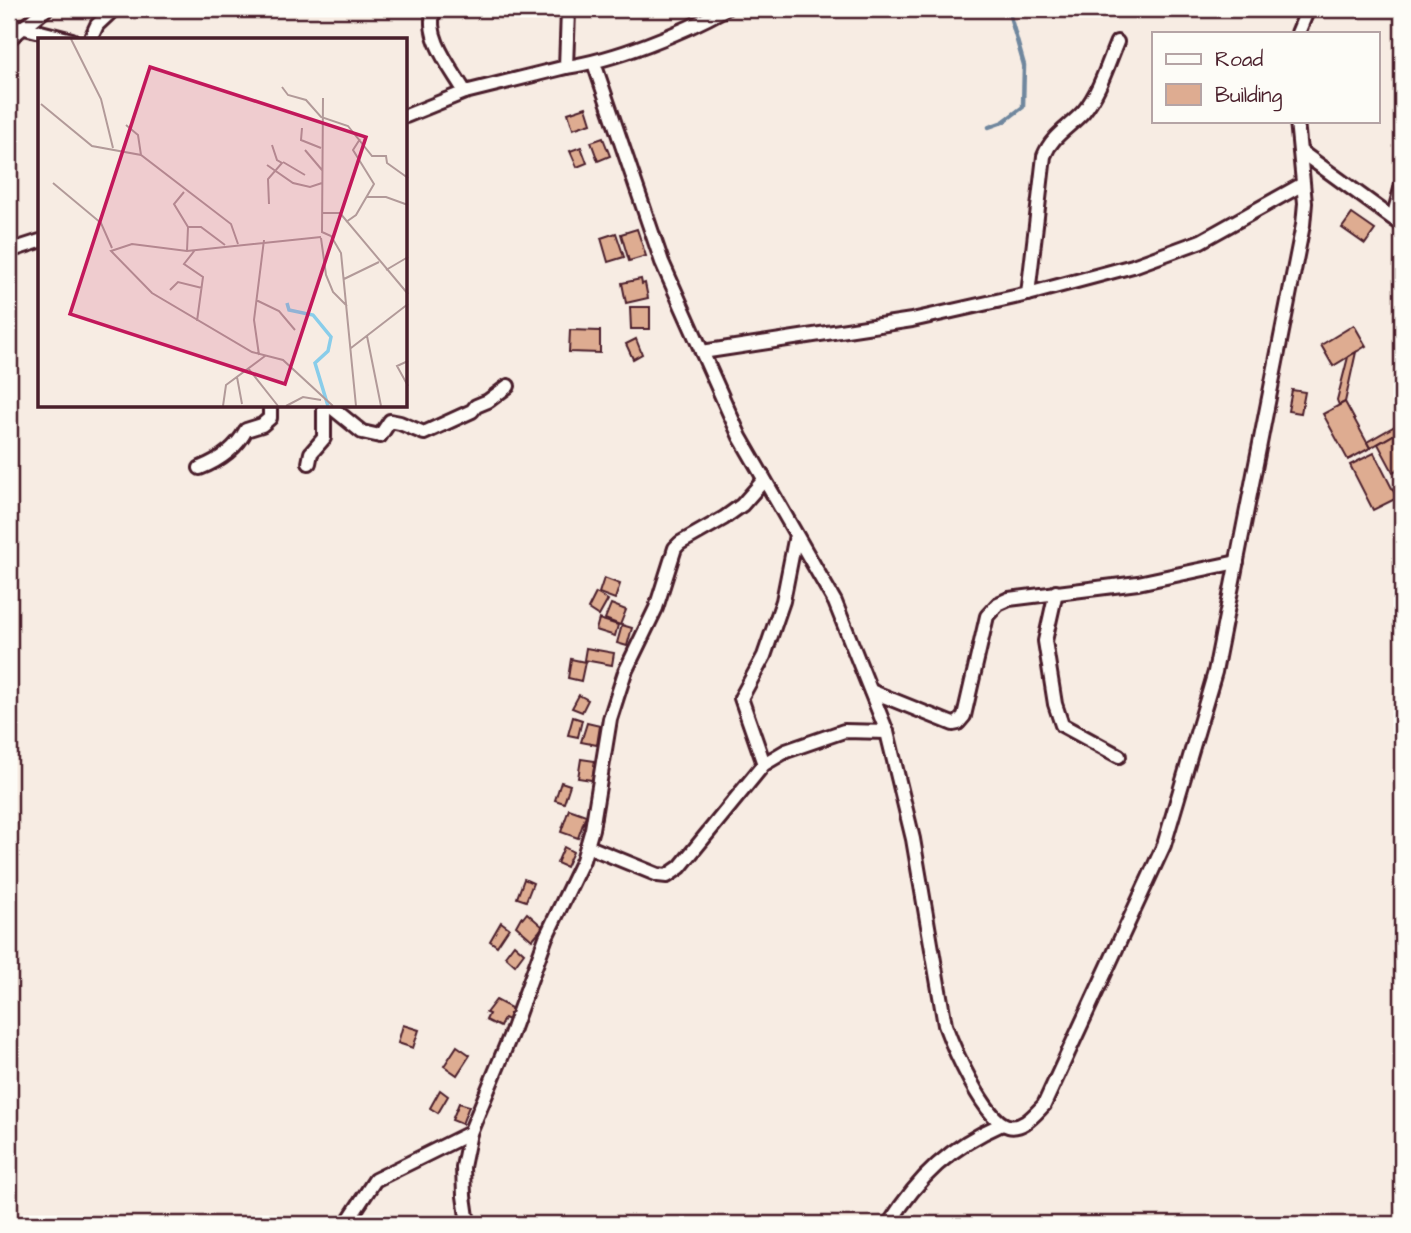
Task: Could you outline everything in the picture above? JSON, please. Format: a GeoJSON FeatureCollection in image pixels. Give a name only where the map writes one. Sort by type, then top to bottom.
{"type":"FeatureCollection","features":[{"type":"Feature","properties":{"kind":"street"},"geometry":{"type":"LineString","coordinates":[[9,40],[21,27],[46,9]]}},
{"type":"Feature","properties":{"kind":"street"},"geometry":{"type":"LineString","coordinates":[[91,38],[97,25],[114,9]]}},
{"type":"Feature","properties":{"kind":"street"},"geometry":{"type":"LineString","coordinates":[[434,9],[431,16],[435,40],[465,92]]}},
{"type":"Feature","properties":{"kind":"street"},"geometry":{"type":"LineString","coordinates":[[408,115],[465,92],[566,67],[594,63],[701,22],[725,9]]}},
{"type":"Feature","properties":{"kind":"street"},"geometry":{"type":"LineString","coordinates":[[1298,32],[1308,9]]}},
{"type":"Feature","properties":{"kind":"street"},"geometry":{"type":"LineString","coordinates":[[566,67],[568,10]]}},
{"type":"Feature","properties":{"kind":"street"},"geometry":{"type":"LineString","coordinates":[[21,27],[64,38]]}},
{"type":"Feature","properties":{"kind":"street"},"geometry":{"type":"LineString","coordinates":[[1028,294],[1044,156],[1054,138],[1082,113],[1097,92],[1117,42]]}},
{"type":"Feature","properties":{"kind":"street"},"geometry":{"type":"LineString","coordinates":[[594,63],[662,261],[740,437],[835,602],[887,732],[913,839],[945,1025],[956,1054],[986,1107],[1008,1127],[1022,1124],[1044,1105],[1164,845],[1215,672],[1303,225],[1305,203],[1297,122]]}},
{"type":"Feature","properties":{"kind":"street"},"geometry":{"type":"LineString","coordinates":[[1300,150],[1397,221],[1402,185]]}},
{"type":"Feature","properties":{"kind":"street"},"geometry":{"type":"LineString","coordinates":[[702,352],[912,320],[1133,267],[1201,241],[1303,184]]}},
{"type":"Feature","properties":{"kind":"street"},"geometry":{"type":"LineString","coordinates":[[9,251],[38,242]]}},
{"type":"Feature","properties":{"kind":"street"},"geometry":{"type":"LineString","coordinates":[[332,408],[362,432],[380,436],[390,421],[400,422],[424,433],[472,411],[508,386]]}},
{"type":"Feature","properties":{"kind":"street"},"geometry":{"type":"LineString","coordinates":[[200,468],[216,462],[238,446],[247,430],[262,425],[270,418],[270,408]]}},
{"type":"Feature","properties":{"kind":"street"},"geometry":{"type":"LineString","coordinates":[[309,463],[311,453],[324,438],[324,408]]}},
{"type":"Feature","properties":{"kind":"street"},"geometry":{"type":"LineString","coordinates":[[468,1224],[463,1167],[470,1133],[511,1034],[546,937],[583,860],[592,829],[610,719],[625,672],[656,608],[675,548],[680,542],[742,505],[764,480]]}},
{"type":"Feature","properties":{"kind":"street"},"geometry":{"type":"LineString","coordinates":[[764,764],[741,695],[764,656],[783,601],[796,535]]}},
{"type":"Feature","properties":{"kind":"street"},"geometry":{"type":"LineString","coordinates":[[871,691],[953,724],[958,723],[964,716],[987,616],[993,608],[1009,598],[1138,583],[1237,562]]}},
{"type":"Feature","properties":{"kind":"street"},"geometry":{"type":"LineString","coordinates":[[1056,592],[1045,641],[1055,704],[1062,725],[1119,756]]}},
{"type":"Feature","properties":{"kind":"street"},"geometry":{"type":"LineString","coordinates":[[587,846],[658,875],[667,876],[675,872],[764,764],[786,751],[844,731],[887,732]]}},
{"type":"Feature","properties":{"kind":"street"},"geometry":{"type":"LineString","coordinates":[[890,1224],[912,1190],[934,1166],[974,1136],[1002,1124]]}},
{"type":"Feature","properties":{"kind":"street"},"geometry":{"type":"LineString","coordinates":[[346,1224],[375,1180],[470,1133]]}},
{"type":"Feature","properties":{"kind":"building"},"geometry":{"type":"Polygon","coordinates":[[[586,107],[591,123],[573,129],[568,113],[586,107]]]}},
{"type":"Feature","properties":{"kind":"building"},"geometry":{"type":"Polygon","coordinates":[[[603,138],[610,156],[598,161],[591,142],[603,138]]]}},
{"type":"Feature","properties":{"kind":"building"},"geometry":{"type":"Polygon","coordinates":[[[581,147],[587,163],[577,167],[570,151],[581,147]]]}},
{"type":"Feature","properties":{"kind":"building"},"geometry":{"type":"Polygon","coordinates":[[[1352,214],[1375,230],[1365,244],[1342,228],[1352,214]]]}},
{"type":"Feature","properties":{"kind":"building"},"geometry":{"type":"Polygon","coordinates":[[[637,229],[646,256],[629,261],[621,234],[637,229]]]}},
{"type":"Feature","properties":{"kind":"building"},"geometry":{"type":"Polygon","coordinates":[[[616,233],[624,257],[608,262],[601,238],[616,233]]]}},
{"type":"Feature","properties":{"kind":"building"},"geometry":{"type":"Polygon","coordinates":[[[641,279],[642,284],[645,283],[648,298],[626,303],[622,283],[641,279]]]}},
{"type":"Feature","properties":{"kind":"building"},"geometry":{"type":"Polygon","coordinates":[[[630,307],[650,307],[650,329],[631,329],[630,307]]]}},
{"type":"Feature","properties":{"kind":"building"},"geometry":{"type":"Polygon","coordinates":[[[1354,325],[1366,346],[1333,366],[1321,345],[1354,325]]]}},
{"type":"Feature","properties":{"kind":"building"},"geometry":{"type":"Polygon","coordinates":[[[570,330],[600,331],[600,353],[569,352],[570,330]]]}},
{"type":"Feature","properties":{"kind":"building"},"geometry":{"type":"Polygon","coordinates":[[[636,339],[642,354],[633,359],[626,344],[636,339]]]}},
{"type":"Feature","properties":{"kind":"building"},"geometry":{"type":"Polygon","coordinates":[[[1356,352],[1345,402],[1339,405],[1337,400],[1348,357],[1356,352]]]}},
{"type":"Feature","properties":{"kind":"building"},"geometry":{"type":"Polygon","coordinates":[[[1292,390],[1305,392],[1301,413],[1288,411],[1292,390]]]}},
{"type":"Feature","properties":{"kind":"building"},"geometry":{"type":"Polygon","coordinates":[[[1345,402],[1370,448],[1348,460],[1323,414],[1345,402]]]}},
{"type":"Feature","properties":{"kind":"building"},"geometry":{"type":"Polygon","coordinates":[[[1402,422],[1402,430],[1370,448],[1367,442],[1402,422]]]}},
{"type":"Feature","properties":{"kind":"building"},"geometry":{"type":"Polygon","coordinates":[[[1402,430],[1402,467],[1393,472],[1378,444],[1402,430]]]}},
{"type":"Feature","properties":{"kind":"building"},"geometry":{"type":"Polygon","coordinates":[[[1374,453],[1397,498],[1373,510],[1350,465],[1374,453]]]}},
{"type":"Feature","properties":{"kind":"building"},"geometry":{"type":"Polygon","coordinates":[[[604,578],[620,584],[615,599],[599,593],[604,578]]]}},
{"type":"Feature","properties":{"kind":"building"},"geometry":{"type":"Polygon","coordinates":[[[596,593],[608,600],[599,616],[588,609],[596,593]]]}},
{"type":"Feature","properties":{"kind":"building"},"geometry":{"type":"Polygon","coordinates":[[[611,604],[626,610],[620,625],[605,619],[611,604]]]}},
{"type":"Feature","properties":{"kind":"building"},"geometry":{"type":"Polygon","coordinates":[[[599,619],[618,625],[615,636],[596,630],[599,619]]]}},
{"type":"Feature","properties":{"kind":"building"},"geometry":{"type":"Polygon","coordinates":[[[622,625],[632,628],[627,646],[617,643],[622,625]]]}},
{"type":"Feature","properties":{"kind":"building"},"geometry":{"type":"Polygon","coordinates":[[[586,648],[614,653],[612,665],[584,660],[586,648]]]}},
{"type":"Feature","properties":{"kind":"building"},"geometry":{"type":"Polygon","coordinates":[[[571,659],[585,662],[581,681],[568,678],[571,659]]]}},
{"type":"Feature","properties":{"kind":"building"},"geometry":{"type":"Polygon","coordinates":[[[579,695],[588,700],[582,712],[572,708],[579,695]]]}},
{"type":"Feature","properties":{"kind":"building"},"geometry":{"type":"Polygon","coordinates":[[[573,717],[582,720],[578,737],[568,735],[573,717]]]}},
{"type":"Feature","properties":{"kind":"building"},"geometry":{"type":"Polygon","coordinates":[[[587,723],[600,726],[597,745],[581,742],[587,723]]]}},
{"type":"Feature","properties":{"kind":"building"},"geometry":{"type":"Polygon","coordinates":[[[581,759],[595,761],[592,780],[578,778],[581,759]]]}},
{"type":"Feature","properties":{"kind":"building"},"geometry":{"type":"Polygon","coordinates":[[[561,782],[570,785],[564,803],[555,800],[561,782]]]}},
{"type":"Feature","properties":{"kind":"building"},"geometry":{"type":"Polygon","coordinates":[[[569,809],[586,815],[578,838],[561,832],[569,809]]]}},
{"type":"Feature","properties":{"kind":"building"},"geometry":{"type":"Polygon","coordinates":[[[564,847],[573,852],[566,867],[557,863],[564,847]]]}},
{"type":"Feature","properties":{"kind":"building"},"geometry":{"type":"Polygon","coordinates":[[[524,879],[533,883],[526,901],[517,898],[524,879]]]}},
{"type":"Feature","properties":{"kind":"building"},"geometry":{"type":"Polygon","coordinates":[[[527,913],[543,927],[532,940],[516,926],[527,913]]]}},
{"type":"Feature","properties":{"kind":"building"},"geometry":{"type":"Polygon","coordinates":[[[501,922],[509,928],[497,946],[490,941],[501,922]]]}},
{"type":"Feature","properties":{"kind":"building"},"geometry":{"type":"Polygon","coordinates":[[[514,944],[524,953],[515,965],[505,956],[514,944]]]}},
{"type":"Feature","properties":{"kind":"building"},"geometry":{"type":"Polygon","coordinates":[[[496,1000],[513,1009],[508,1020],[504,1018],[500,1027],[486,1020],[489,1014],[486,1013],[496,1000]]]}},
{"type":"Feature","properties":{"kind":"building"},"geometry":{"type":"Polygon","coordinates":[[[403,1025],[419,1030],[413,1048],[398,1043],[403,1025]]]}},
{"type":"Feature","properties":{"kind":"building"},"geometry":{"type":"Polygon","coordinates":[[[457,1046],[470,1055],[457,1075],[444,1066],[457,1046]]]}},
{"type":"Feature","properties":{"kind":"building"},"geometry":{"type":"Polygon","coordinates":[[[440,1090],[448,1096],[438,1113],[430,1108],[440,1090]]]}},
{"type":"Feature","properties":{"kind":"building"},"geometry":{"type":"Polygon","coordinates":[[[459,1103],[469,1106],[462,1124],[452,1120],[459,1103]]]}},
{"type":"Feature","properties":{"kind":"waterway"},"geometry":{"type":"LineString","coordinates":[[989,127],[1003,122],[1023,107],[1024,65],[1008,9]]}}]}
